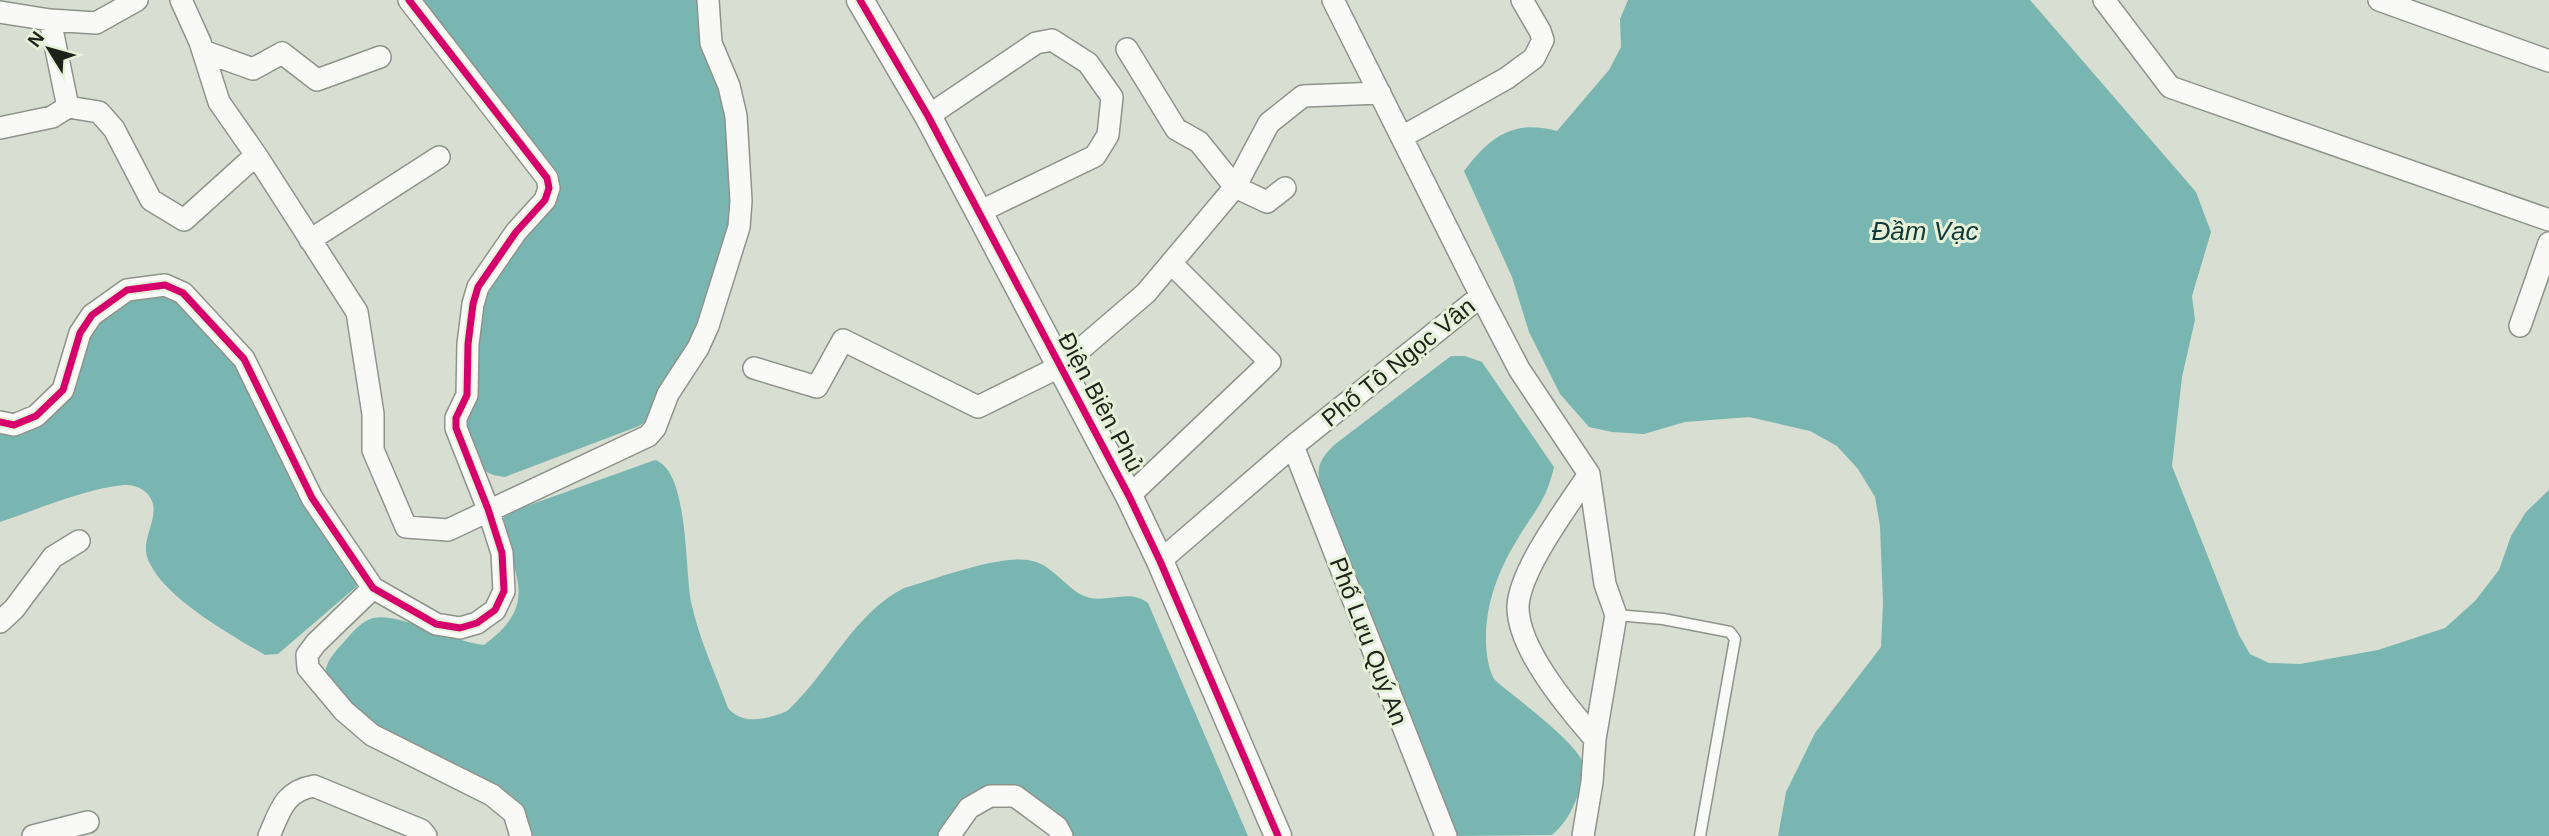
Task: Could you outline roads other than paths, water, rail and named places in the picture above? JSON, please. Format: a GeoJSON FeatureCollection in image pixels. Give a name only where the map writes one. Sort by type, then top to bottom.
{"type":"FeatureCollection","features":[{"type":"Feature","properties":{"kind":"street"},"geometry":{"type":"LineString","coordinates":[[0,12],[50,20],[96,23],[137,0]]}},
{"type":"Feature","properties":{"kind":"street"},"geometry":{"type":"LineString","coordinates":[[181,0],[203,51],[219,102],[357,312],[373,414],[373,450],[406,527],[448,530],[648,436],[655,428],[668,394],[698,348],[733,251],[739,227],[741,201],[733,100],[711,43],[708,0]]}},
{"type":"Feature","properties":{"kind":"street"},"geometry":{"type":"LineString","coordinates":[[0,422],[14,425],[36,416],[63,390],[80,334],[92,315],[127,290],[165,285],[183,292],[244,359],[312,498],[373,587],[436,624],[460,628],[477,623],[495,610],[504,591],[502,553],[456,428],[456,418],[467,395],[468,344],[478,287],[516,232],[545,200],[549,188],[547,178],[409,0]]}},
{"type":"Feature","properties":{"kind":"street","name":"Điện Biên Phủ"},"geometry":{"type":"LineString","coordinates":[[860,0],[928,116],[1129,496],[1160,561],[1278,836]]}},
{"type":"Feature","properties":{"kind":"street","name":"Phố Tô Ngọc Vân"},"geometry":{"type":"LineString","coordinates":[[1160,561],[1293,446],[1481,296],[1334,0]]}},
{"type":"Feature","properties":{"kind":"street"},"geometry":{"type":"LineString","coordinates":[[1402,137],[1507,78],[1534,58],[1542,40],[1540,31],[1522,0]]}},
{"type":"Feature","properties":{"kind":"street"},"geometry":{"type":"LineString","coordinates":[[2104,0],[2170,87],[2549,220]]}},
{"type":"Feature","properties":{"kind":"street"},"geometry":{"type":"LineString","coordinates":[[2379,0],[2549,61]]}},
{"type":"Feature","properties":{"kind":"street"},"geometry":{"type":"LineString","coordinates":[[50,20],[68,107]]}},
{"type":"Feature","properties":{"kind":"street"},"geometry":{"type":"LineString","coordinates":[[928,116],[1036,43],[1052,40],[1088,63],[1112,97],[1108,135],[1095,156],[979,212]]}},
{"type":"Feature","properties":{"kind":"street"},"geometry":{"type":"LineString","coordinates":[[1127,49],[1176,129],[1199,142],[1235,187],[1267,202],[1285,188]]}},
{"type":"Feature","properties":{"kind":"street"},"geometry":{"type":"LineString","coordinates":[[203,51],[253,69],[282,53],[317,80],[380,57]]}},
{"type":"Feature","properties":{"kind":"street"},"geometry":{"type":"LineString","coordinates":[[754,368],[817,387],[843,340],[978,407],[1061,366],[1146,293],[1235,187],[1269,123],[1303,96],[1380,93]]}},
{"type":"Feature","properties":{"kind":"street"},"geometry":{"type":"LineString","coordinates":[[0,128],[52,117],[68,107],[99,112],[114,129],[151,200],[184,220],[256,155]]}},
{"type":"Feature","properties":{"kind":"street"},"geometry":{"type":"LineString","coordinates":[[310,240],[439,157]]}},
{"type":"Feature","properties":{"kind":"street"},"geometry":{"type":"LineString","coordinates":[[2520,326],[2549,243]]}},
{"type":"Feature","properties":{"kind":"street"},"geometry":{"type":"LineString","coordinates":[[1129,496],[1270,362],[1171,263]]}},
{"type":"Feature","properties":{"kind":"street"},"geometry":{"type":"LineString","coordinates":[[1481,296],[1519,369],[1589,474],[1605,584],[1616,615],[1595,739],[1592,782],[1583,836]]}},
{"type":"Feature","properties":{"kind":"street","name":"Phố Lưu Quý An"},"geometry":{"type":"LineString","coordinates":[[1293,446],[1446,836]]}},
{"type":"Feature","properties":{"kind":"street"},"geometry":{"type":"LineString","coordinates":[[1589,474],[1530,567],[1518,605],[1522,629],[1552,688],[1595,739]]}},
{"type":"Feature","properties":{"kind":"street"},"geometry":{"type":"LineString","coordinates":[[0,622],[14,609],[53,557],[79,541]]}},
{"type":"Feature","properties":{"kind":"street"},"geometry":{"type":"LineString","coordinates":[[373,587],[316,643],[307,655],[308,668],[344,711],[372,735],[492,795],[513,813],[521,836]]}},
{"type":"Feature","properties":{"kind":"street"},"geometry":{"type":"LineString","coordinates":[[270,836],[285,800],[301,788],[314,786],[421,830],[425,836]]}},
{"type":"Feature","properties":{"kind":"street"},"geometry":{"type":"LineString","coordinates":[[949,836],[969,808],[990,796],[1016,796],[1057,827],[1062,836]]}},
{"type":"Feature","properties":{"kind":"street"},"geometry":{"type":"LineString","coordinates":[[33,836],[88,822]]}},
{"type":"Feature","properties":{"kind":"lane"},"geometry":{"type":"LineString","coordinates":[[1616,615],[1663,619],[1730,632],[1735,639],[1700,836]]}},
{"type":"Feature","properties":{"kind":"water"},"geometry":{"type":"Polygon","coordinates":[[[416,0],[704,0],[730,117],[730,246],[698,335],[649,419],[639,426],[505,477],[481,469],[465,425],[473,406],[479,300],[556,195],[416,0]]]}},
{"type":"Feature","properties":{"kind":"water","name":"Đầm Vạc"},"geometry":{"type":"Polygon","coordinates":[[[1628,0],[2030,0],[2196,192],[2211,232],[2192,296],[2195,320],[2182,377],[2172,466],[2239,635],[2250,654],[2269,663],[2300,664],[2378,650],[2445,628],[2475,601],[2499,570],[2511,536],[2526,512],[2549,490],[2549,836],[1778,836],[1786,792],[1815,733],[1881,647],[1883,603],[1880,526],[1875,497],[1858,469],[1837,446],[1810,431],[1749,417],[1685,422],[1644,434],[1589,427],[1560,394],[1529,332],[1512,277],[1464,171],[1493,140],[1515,129],[1528,127],[1557,131],[1609,70],[1621,47],[1620,19],[1628,0]]]}},
{"type":"Feature","properties":{"kind":"water"},"geometry":{"type":"Polygon","coordinates":[[[165,294],[183,304],[221,339],[359,582],[278,654],[265,655],[218,627],[184,602],[157,576],[146,554],[153,504],[149,495],[138,487],[124,485],[94,490],[0,522],[0,431],[43,423],[57,410],[69,395],[89,330],[130,295],[165,294]]]}},
{"type":"Feature","properties":{"kind":"water"},"geometry":{"type":"Polygon","coordinates":[[[1451,356],[1465,356],[1482,362],[1554,467],[1543,498],[1510,552],[1499,576],[1490,602],[1486,629],[1488,662],[1494,679],[1573,747],[1585,769],[1583,782],[1573,806],[1552,835],[1454,836],[1322,496],[1319,468],[1323,457],[1334,445],[1451,356]]]}},
{"type":"Feature","properties":{"kind":"water"},"geometry":{"type":"Polygon","coordinates":[[[655,460],[666,468],[674,483],[684,525],[695,619],[728,708],[734,714],[756,719],[787,711],[870,613],[904,588],[990,563],[1008,560],[1036,562],[1090,598],[1127,596],[1148,603],[1248,836],[1067,836],[1042,805],[968,799],[938,836],[527,836],[524,811],[514,797],[373,727],[325,675],[329,661],[337,650],[356,628],[373,618],[397,619],[484,645],[501,631],[517,604],[517,577],[502,527],[503,518],[510,512],[655,460]]]}}]}
